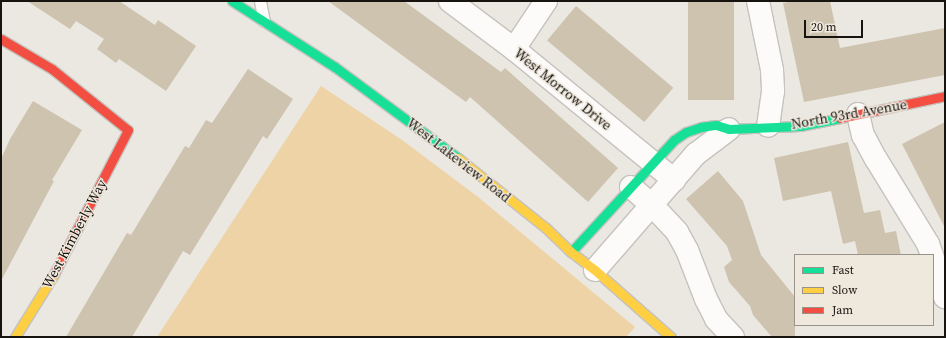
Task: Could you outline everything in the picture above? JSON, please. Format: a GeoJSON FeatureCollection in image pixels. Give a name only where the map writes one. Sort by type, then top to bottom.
{"type":"FeatureCollection","features":[{"type":"Feature","properties":{"kind":"street","name":"West Lakeview Road"},"geometry":{"type":"LineString","coordinates":[[232,1],[335,67],[468,165],[546,228],[571,252],[595,270],[671,337]]}},
{"type":"Feature","properties":{"kind":"street","name":"West Morrow Drive"},"geometry":{"type":"LineString","coordinates":[[450,1],[514,50],[654,162],[674,180]]}},
{"type":"Feature","properties":{"kind":"street"},"geometry":{"type":"LineString","coordinates":[[514,50],[546,1]]}},
{"type":"Feature","properties":{"kind":"street"},"geometry":{"type":"LineString","coordinates":[[758,1],[772,70],[773,90],[768,126]]}},
{"type":"Feature","properties":{"kind":"street","name":"West Kimberly Way"},"geometry":{"type":"LineString","coordinates":[[1,39],[52,69],[128,130],[63,259],[15,337]]}},
{"type":"Feature","properties":{"kind":"street","name":"North 93rd Avenue"},"geometry":{"type":"LineString","coordinates":[[571,252],[674,140],[686,132],[701,126],[716,126],[729,129],[768,126],[800,126],[945,96]]}},
{"type":"Feature","properties":{"kind":"street"},"geometry":{"type":"LineString","coordinates":[[858,114],[863,136],[928,244],[932,254]]}},
{"type":"Feature","properties":{"kind":"street"},"geometry":{"type":"LineString","coordinates":[[595,270],[696,154],[729,129]]}},
{"type":"Feature","properties":{"kind":"street"},"geometry":{"type":"LineString","coordinates":[[631,186],[652,205],[677,232],[687,250],[706,300],[716,319],[733,337]]}},
{"type":"Feature","properties":{"kind":"street"},"geometry":{"type":"LineString","coordinates":[[934,261],[945,297]]}},
{"type":"Feature","properties":{"kind":"lane"},"geometry":{"type":"LineString","coordinates":[[260,1],[264,21]]}},
{"type":"Feature","properties":{"kind":"shaded area"},"geometry":{"type":"Polygon","coordinates":[[[321,86],[402,140],[478,197],[635,327],[626,337],[157,337],[321,86]]]}},
{"type":"Feature","properties":{"kind":"building"},"geometry":{"type":"Polygon","coordinates":[[[27,1],[119,1],[155,25],[158,20],[196,46],[166,91],[119,59],[116,63],[97,49],[104,39],[76,21],[70,29],[27,1]]]}},
{"type":"Feature","properties":{"kind":"building"},"geometry":{"type":"Polygon","coordinates":[[[328,1],[404,1],[501,72],[505,68],[618,168],[588,202],[470,97],[466,102],[328,1]]]}},
{"type":"Feature","properties":{"kind":"building"},"geometry":{"type":"Polygon","coordinates":[[[688,1],[734,1],[734,100],[688,100],[688,1]]]}},
{"type":"Feature","properties":{"kind":"building"},"geometry":{"type":"Polygon","coordinates":[[[794,1],[830,1],[840,48],[945,28],[945,75],[804,102],[783,3],[794,1]]]}},
{"type":"Feature","properties":{"kind":"building"},"geometry":{"type":"Polygon","coordinates":[[[576,6],[673,88],[644,122],[547,40],[576,6]]]}},
{"type":"Feature","properties":{"kind":"building"},"geometry":{"type":"Polygon","coordinates":[[[248,69],[293,99],[267,139],[263,136],[190,255],[183,251],[132,337],[66,337],[127,233],[131,235],[185,146],[189,148],[206,120],[212,123],[248,69]]]}},
{"type":"Feature","properties":{"kind":"building"},"geometry":{"type":"Polygon","coordinates":[[[33,101],[82,130],[52,180],[54,181],[1,281],[1,159],[10,139],[33,101]]]}},
{"type":"Feature","properties":{"kind":"building"},"geometry":{"type":"Polygon","coordinates":[[[945,122],[945,228],[902,144],[945,122]]]}},
{"type":"Feature","properties":{"kind":"building"},"geometry":{"type":"Polygon","coordinates":[[[848,142],[864,213],[880,210],[885,233],[896,231],[901,254],[858,254],[855,241],[843,244],[831,191],[783,201],[774,158],[848,142]]]}},
{"type":"Feature","properties":{"kind":"building"},"geometry":{"type":"Polygon","coordinates":[[[718,171],[743,201],[761,255],[794,296],[795,337],[772,337],[753,315],[750,306],[729,282],[724,267],[732,260],[727,246],[686,199],[718,171]]]}},
{"type":"Feature","properties":{"kind":"traffic: fast"},"geometry":{"type":"LineString","coordinates":[[232,1],[335,67],[458,158]]}},
{"type":"Feature","properties":{"kind":"traffic: fast"},"geometry":{"type":"LineString","coordinates":[[571,252],[674,140],[686,132],[701,127],[716,125],[729,129],[800,126],[840,118]]}},
{"type":"Feature","properties":{"kind":"traffic: slow"},"geometry":{"type":"LineString","coordinates":[[458,158],[546,228],[571,252],[595,270],[671,337]]}},
{"type":"Feature","properties":{"kind":"traffic: slow"},"geometry":{"type":"LineString","coordinates":[[15,337],[54,274]]}},
{"type":"Feature","properties":{"kind":"traffic: jam"},"geometry":{"type":"LineString","coordinates":[[1,39],[52,69],[128,130],[54,274]]}},
{"type":"Feature","properties":{"kind":"traffic: jam"},"geometry":{"type":"LineString","coordinates":[[840,118],[945,96]]}}]}
